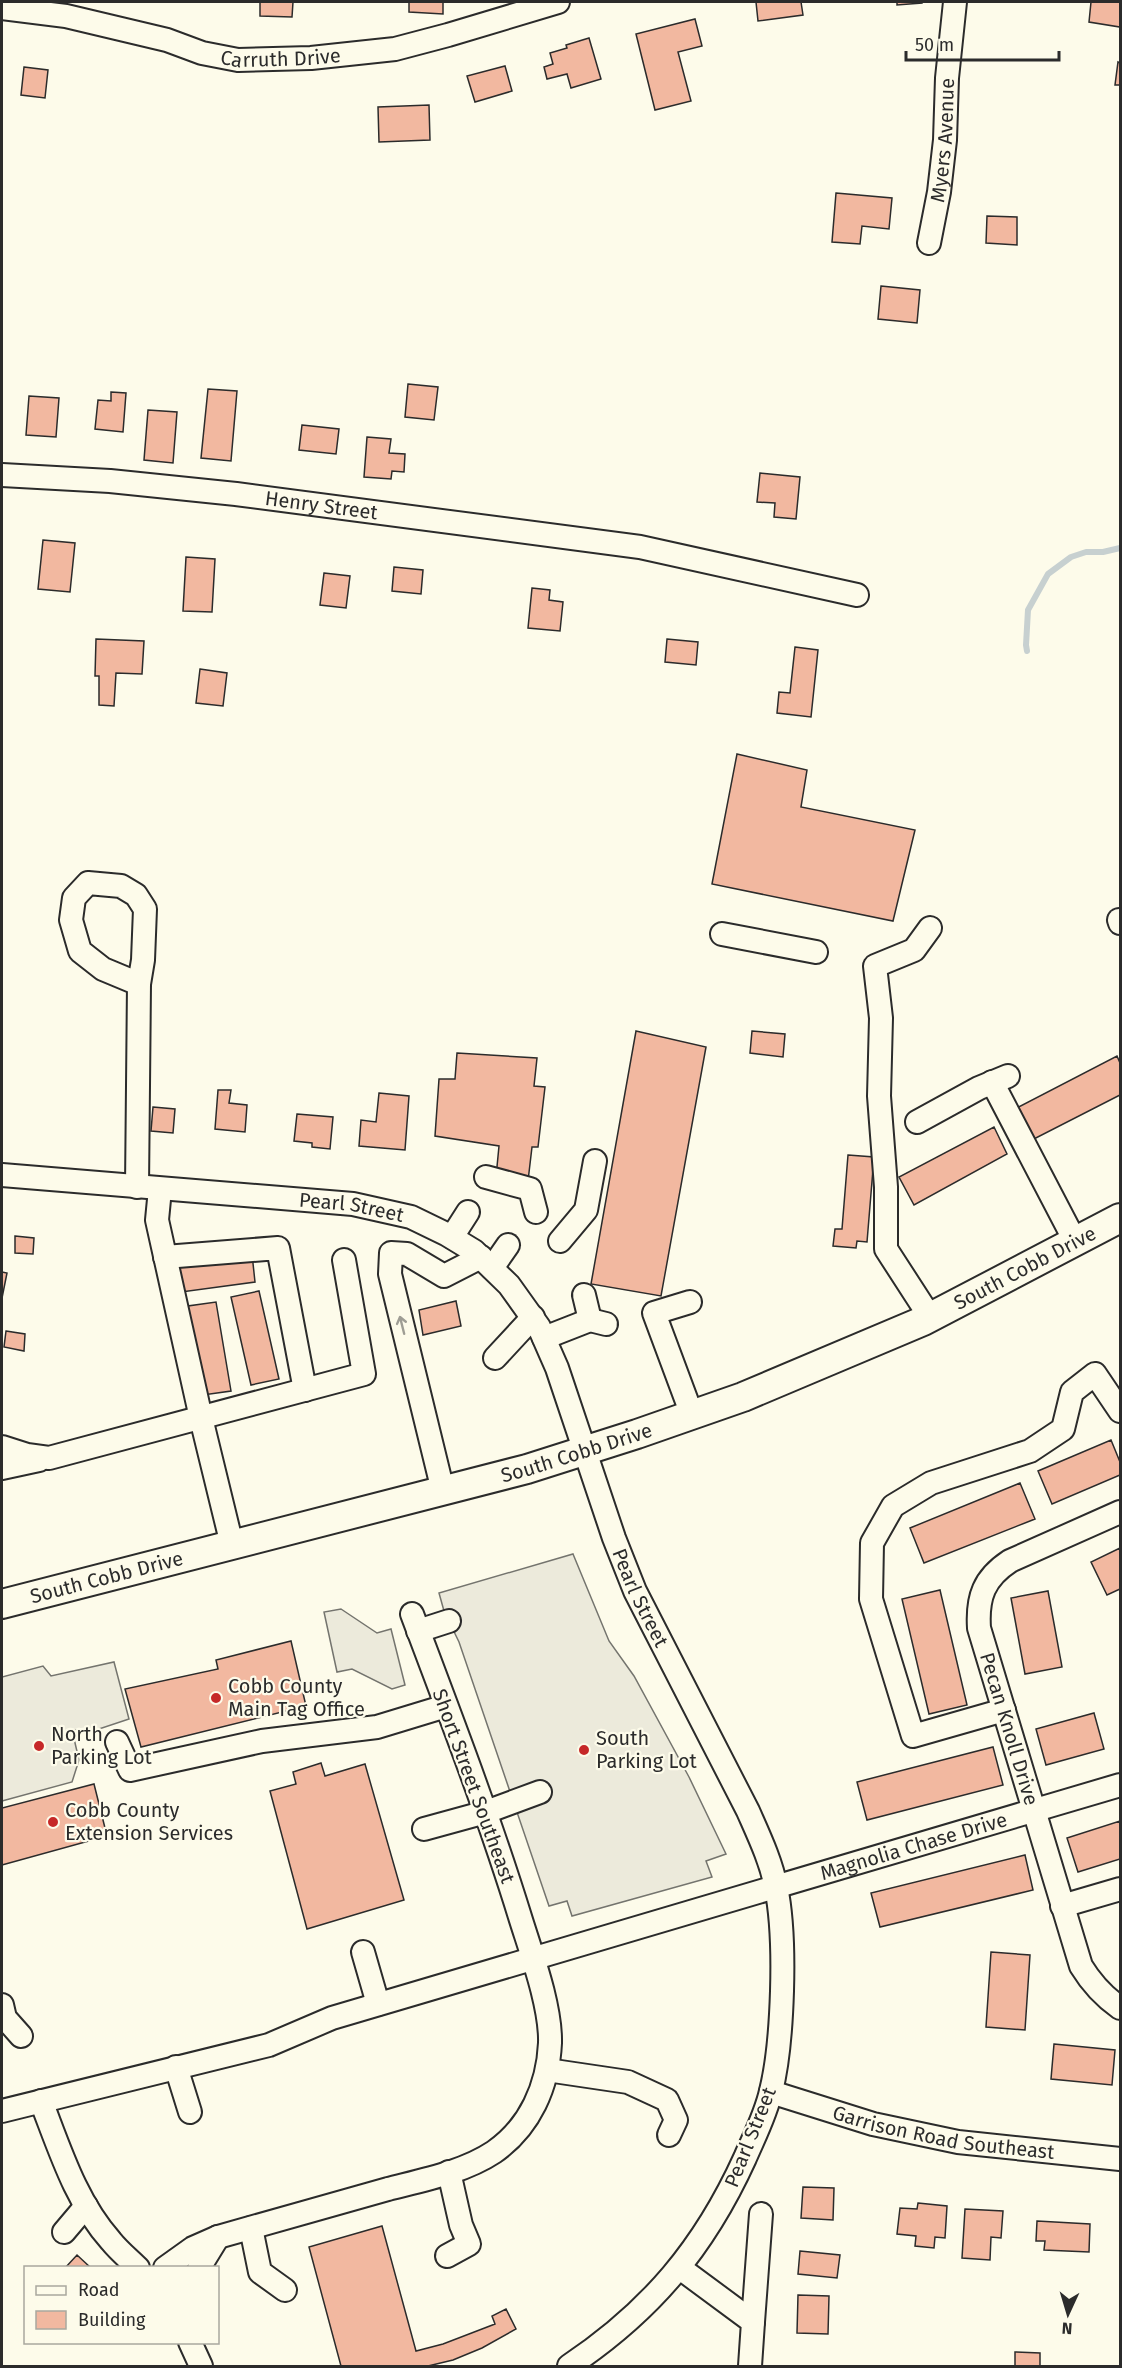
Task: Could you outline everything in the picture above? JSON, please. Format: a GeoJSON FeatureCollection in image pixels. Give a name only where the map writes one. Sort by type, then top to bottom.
{"type":"FeatureCollection","features":[{"type":"Feature","properties":{"kind":"main road","name":"South Cobb Drive"},"geometry":{"type":"LineString","coordinates":[[2,1604],[443,1491],[585,1451],[692,1415],[774,1384],[930,1317],[1076,1243],[1120,1218]]}},
{"type":"Feature","properties":{"kind":"street","name":"Carruth Drive"},"geometry":{"type":"LineString","coordinates":[[2,8],[66,16],[168,40],[202,53],[238,60],[322,57],[395,49],[558,2]]}},
{"type":"Feature","properties":{"kind":"street","name":"Myers Avenue"},"geometry":{"type":"LineString","coordinates":[[929,243],[939,192],[945,140],[947,78],[955,2]]}},
{"type":"Feature","properties":{"kind":"street","name":"Henry Street"},"geometry":{"type":"LineString","coordinates":[[2,475],[110,481],[236,494],[640,547],[857,595]]}},
{"type":"Feature","properties":{"kind":"street"},"geometry":{"type":"LineString","coordinates":[[137,1187],[139,984],[143,960],[145,909],[136,896],[121,886],[88,883],[74,898],[71,920],[80,951],[103,969],[139,984]]}},
{"type":"Feature","properties":{"kind":"street"},"geometry":{"type":"LineString","coordinates":[[930,928],[914,950],[875,966],[880,1018],[879,1096],[886,1186],[886,1249],[930,1317]]}},
{"type":"Feature","properties":{"kind":"street"},"geometry":{"type":"LineString","coordinates":[[722,934],[816,952]]}},
{"type":"Feature","properties":{"kind":"street"},"geometry":{"type":"LineString","coordinates":[[917,1122],[1000,1079],[1076,1243]]}},
{"type":"Feature","properties":{"kind":"street"},"geometry":{"type":"LineString","coordinates":[[560,1241],[586,1210],[595,1161]]}},
{"type":"Feature","properties":{"kind":"street","name":"Pearl Street"},"geometry":{"type":"LineString","coordinates":[[2,1175],[353,1204],[411,1217],[452,1237],[486,1262],[520,1298],[544,1338],[557,1368],[634,1591],[748,1811],[764,1847],[776,1887],[781,1921],[783,1974],[780,2035],[771,2092],[735,2179],[718,2211],[680,2268],[658,2294],[619,2330],[569,2367]]}},
{"type":"Feature","properties":{"kind":"street"},"geometry":{"type":"LineString","coordinates":[[486,1177],[530,1189],[536,1212]]}},
{"type":"Feature","properties":{"kind":"street"},"geometry":{"type":"LineString","coordinates":[[160,1189],[157,1220],[232,1545]]}},
{"type":"Feature","properties":{"kind":"street"},"geometry":{"type":"LineString","coordinates":[[452,1237],[468,1212]]}},
{"type":"Feature","properties":{"kind":"street"},"geometry":{"type":"LineString","coordinates":[[443,1491],[390,1274],[391,1253],[407,1254],[444,1276],[486,1262],[508,1245]]}},
{"type":"Feature","properties":{"kind":"street"},"geometry":{"type":"LineString","coordinates":[[165,1257],[278,1248],[304,1390]]}},
{"type":"Feature","properties":{"kind":"street"},"geometry":{"type":"LineString","coordinates":[[2,1468],[49,1458],[364,1374],[344,1260]]}},
{"type":"Feature","properties":{"kind":"street"},"geometry":{"type":"LineString","coordinates":[[544,1338],[598,1322],[584,1295]]}},
{"type":"Feature","properties":{"kind":"street"},"geometry":{"type":"LineString","coordinates":[[690,1302],[654,1313],[692,1415]]}},
{"type":"Feature","properties":{"kind":"street"},"geometry":{"type":"LineString","coordinates":[[495,1358],[533,1317]]}},
{"type":"Feature","properties":{"kind":"street"},"geometry":{"type":"LineString","coordinates":[[1004,1710],[913,1736],[871,1599],[872,1543],[893,1506],[931,1483],[1030,1451],[1064,1429],[1072,1392],[1095,1374],[1120,1411]]}},
{"type":"Feature","properties":{"kind":"street"},"geometry":{"type":"LineString","coordinates":[[2,1447],[27,1455],[49,1458]]}},
{"type":"Feature","properties":{"kind":"street","name":"Pecan Knoll Drive"},"geometry":{"type":"LineString","coordinates":[[1120,1512],[1010,1560],[988,1579],[978,1610],[979,1628],[1081,1966],[1091,1983],[1104,1997],[1120,2008]]}},
{"type":"Feature","properties":{"kind":"street","name":"Short Street Southeast"},"geometry":{"type":"LineString","coordinates":[[168,2266],[193,2248],[218,2237],[449,2172],[492,2153],[520,2128],[543,2088],[550,2041],[548,2022],[533,1959],[486,1812],[415,1623],[449,1621]]}},
{"type":"Feature","properties":{"kind":"street"},"geometry":{"type":"LineString","coordinates":[[117,1742],[130,1770],[262,1741],[377,1727],[446,1706]]}},
{"type":"Feature","properties":{"kind":"street","name":"Magnolia Chase Drive"},"geometry":{"type":"LineString","coordinates":[[2,2111],[269,2045],[332,2018],[1120,1785]]}},
{"type":"Feature","properties":{"kind":"street"},"geometry":{"type":"LineString","coordinates":[[424,1829],[486,1812],[540,1792]]}},
{"type":"Feature","properties":{"kind":"street"},"geometry":{"type":"LineString","coordinates":[[1062,1906],[1120,1889]]}},
{"type":"Feature","properties":{"kind":"street"},"geometry":{"type":"LineString","coordinates":[[363,1952],[378,2004]]}},
{"type":"Feature","properties":{"kind":"street"},"geometry":{"type":"LineString","coordinates":[[2,2005],[5,2018],[21,2036]]}},
{"type":"Feature","properties":{"kind":"street"},"geometry":{"type":"LineString","coordinates":[[177,2067],[190,2112]]}},
{"type":"Feature","properties":{"kind":"street"},"geometry":{"type":"LineString","coordinates":[[547,2070],[628,2082],[667,2100],[676,2120],[669,2135]]}},
{"type":"Feature","properties":{"kind":"street","name":"Garrison Road Southeast"},"geometry":{"type":"LineString","coordinates":[[771,2092],[873,2124],[958,2142],[1120,2160]]}},
{"type":"Feature","properties":{"kind":"street"},"geometry":{"type":"LineString","coordinates":[[40,2101],[74,2185],[86,2206],[111,2241],[136,2266]]}},
{"type":"Feature","properties":{"kind":"street"},"geometry":{"type":"LineString","coordinates":[[447,2256],[469,2244],[461,2225],[449,2172]]}},
{"type":"Feature","properties":{"kind":"street"},"geometry":{"type":"LineString","coordinates":[[64,2232],[86,2206]]}},
{"type":"Feature","properties":{"kind":"street"},"geometry":{"type":"LineString","coordinates":[[750,2367],[761,2214]]}},
{"type":"Feature","properties":{"kind":"street"},"geometry":{"type":"LineString","coordinates":[[251,2228],[260,2272],[285,2290]]}},
{"type":"Feature","properties":{"kind":"street"},"geometry":{"type":"LineString","coordinates":[[201,2266],[218,2237]]}},
{"type":"Feature","properties":{"kind":"street"},"geometry":{"type":"LineString","coordinates":[[680,2268],[753,2322]]}},
{"type":"Feature","properties":{"kind":"street"},"geometry":{"type":"LineString","coordinates":[[190,2344],[201,2367]]}},
{"type":"Feature","properties":{"kind":"shaded area","name":"South Parking Lot"},"geometry":{"type":"Polygon","coordinates":[[[573,1554],[609,1641],[634,1676],[689,1777],[726,1854],[706,1861],[712,1877],[572,1916],[567,1901],[549,1906],[459,1642],[444,1611],[439,1593],[573,1554]]]}},
{"type":"Feature","properties":{"kind":"shaded area"},"geometry":{"type":"Polygon","coordinates":[[[341,1609],[377,1633],[391,1629],[405,1685],[392,1689],[352,1669],[337,1672],[324,1612],[341,1609]]]}},
{"type":"Feature","properties":{"kind":"shaded area","name":"North Parking Lot"},"geometry":{"type":"Polygon","coordinates":[[[114,1662],[129,1719],[93,1731],[72,1730],[79,1760],[72,1782],[2,1801],[2,1677],[43,1666],[51,1676],[114,1662]]]}},
{"type":"Feature","properties":{"kind":"building"},"geometry":{"type":"Polygon","coordinates":[[[260,2],[293,2],[292,17],[260,16],[260,2]]]}},
{"type":"Feature","properties":{"kind":"building"},"geometry":{"type":"Polygon","coordinates":[[[409,2],[443,2],[443,14],[409,12],[409,2]]]}},
{"type":"Feature","properties":{"kind":"building"},"geometry":{"type":"Polygon","coordinates":[[[756,2],[801,2],[803,15],[758,21],[756,2]]]}},
{"type":"Feature","properties":{"kind":"building"},"geometry":{"type":"Polygon","coordinates":[[[897,2],[922,2],[922,3],[897,5],[897,2]]]}},
{"type":"Feature","properties":{"kind":"building"},"geometry":{"type":"Polygon","coordinates":[[[1091,2],[1120,2],[1120,27],[1089,22],[1091,2]]]}},
{"type":"Feature","properties":{"kind":"building"},"geometry":{"type":"Polygon","coordinates":[[[695,19],[702,46],[678,52],[691,101],[655,110],[636,34],[695,19]]]}},
{"type":"Feature","properties":{"kind":"building"},"geometry":{"type":"Polygon","coordinates":[[[589,38],[601,79],[571,88],[567,74],[547,79],[544,67],[553,64],[550,53],[589,38]]]}},
{"type":"Feature","properties":{"kind":"building"},"geometry":{"type":"Polygon","coordinates":[[[1118,62],[1120,63],[1120,85],[1115,85],[1118,62]]]}},
{"type":"Feature","properties":{"kind":"building"},"geometry":{"type":"Polygon","coordinates":[[[505,66],[512,91],[475,102],[467,76],[505,66]]]}},
{"type":"Feature","properties":{"kind":"building"},"geometry":{"type":"Polygon","coordinates":[[[24,67],[48,70],[45,98],[21,95],[24,67]]]}},
{"type":"Feature","properties":{"kind":"building"},"geometry":{"type":"Polygon","coordinates":[[[429,105],[430,140],[379,142],[378,107],[429,105]]]}},
{"type":"Feature","properties":{"kind":"building"},"geometry":{"type":"Polygon","coordinates":[[[836,193],[892,198],[889,229],[862,226],[860,244],[832,242],[836,193]]]}},
{"type":"Feature","properties":{"kind":"building"},"geometry":{"type":"Polygon","coordinates":[[[987,216],[1017,217],[1017,245],[986,243],[987,216]]]}},
{"type":"Feature","properties":{"kind":"building"},"geometry":{"type":"Polygon","coordinates":[[[881,286],[920,290],[917,323],[878,319],[881,286]]]}},
{"type":"Feature","properties":{"kind":"building"},"geometry":{"type":"Polygon","coordinates":[[[408,384],[438,387],[434,420],[405,417],[408,384]]]}},
{"type":"Feature","properties":{"kind":"building"},"geometry":{"type":"Polygon","coordinates":[[[208,389],[237,391],[231,461],[201,458],[208,389]]]}},
{"type":"Feature","properties":{"kind":"building"},"geometry":{"type":"Polygon","coordinates":[[[111,392],[126,393],[123,432],[95,429],[98,400],[111,401],[111,392]]]}},
{"type":"Feature","properties":{"kind":"building"},"geometry":{"type":"Polygon","coordinates":[[[29,396],[59,398],[56,437],[26,435],[29,396]]]}},
{"type":"Feature","properties":{"kind":"building"},"geometry":{"type":"Polygon","coordinates":[[[148,410],[177,412],[173,463],[144,460],[148,410]]]}},
{"type":"Feature","properties":{"kind":"building"},"geometry":{"type":"Polygon","coordinates":[[[302,425],[339,429],[336,454],[299,450],[302,425]]]}},
{"type":"Feature","properties":{"kind":"building"},"geometry":{"type":"Polygon","coordinates":[[[367,437],[391,439],[389,453],[405,454],[404,472],[392,471],[391,479],[364,477],[367,437]]]}},
{"type":"Feature","properties":{"kind":"building"},"geometry":{"type":"Polygon","coordinates":[[[760,473],[800,477],[796,519],[774,517],[775,503],[757,502],[760,473]]]}},
{"type":"Feature","properties":{"kind":"building"},"geometry":{"type":"Polygon","coordinates":[[[43,540],[75,543],[70,592],[38,589],[43,540]]]}},
{"type":"Feature","properties":{"kind":"building"},"geometry":{"type":"Polygon","coordinates":[[[186,557],[215,559],[212,612],[183,611],[186,557]]]}},
{"type":"Feature","properties":{"kind":"building"},"geometry":{"type":"Polygon","coordinates":[[[394,567],[423,570],[421,594],[392,591],[394,567]]]}},
{"type":"Feature","properties":{"kind":"building"},"geometry":{"type":"Polygon","coordinates":[[[324,573],[350,576],[346,608],[320,605],[324,573]]]}},
{"type":"Feature","properties":{"kind":"building"},"geometry":{"type":"Polygon","coordinates":[[[532,588],[550,590],[549,600],[563,602],[560,631],[528,628],[532,588]]]}},
{"type":"Feature","properties":{"kind":"building"},"geometry":{"type":"Polygon","coordinates":[[[96,639],[144,641],[142,674],[116,673],[114,706],[99,705],[99,676],[95,676],[96,639]]]}},
{"type":"Feature","properties":{"kind":"building"},"geometry":{"type":"Polygon","coordinates":[[[667,639],[698,642],[696,665],[665,662],[667,639]]]}},
{"type":"Feature","properties":{"kind":"building"},"geometry":{"type":"Polygon","coordinates":[[[795,647],[818,650],[811,717],[777,713],[779,692],[790,693],[795,647]]]}},
{"type":"Feature","properties":{"kind":"building"},"geometry":{"type":"Polygon","coordinates":[[[200,669],[227,673],[223,706],[196,703],[200,669]]]}},
{"type":"Feature","properties":{"kind":"building"},"geometry":{"type":"Polygon","coordinates":[[[737,754],[807,770],[801,807],[915,830],[893,921],[712,884],[737,754]]]}},
{"type":"Feature","properties":{"kind":"building"},"geometry":{"type":"Polygon","coordinates":[[[636,1031],[706,1047],[661,1296],[591,1284],[636,1031]]]}},
{"type":"Feature","properties":{"kind":"building"},"geometry":{"type":"Polygon","coordinates":[[[752,1031],[785,1034],[783,1057],[750,1053],[752,1031]]]}},
{"type":"Feature","properties":{"kind":"building"},"geometry":{"type":"Polygon","coordinates":[[[457,1053],[537,1058],[534,1086],[545,1087],[538,1147],[532,1147],[528,1181],[496,1177],[499,1146],[435,1136],[439,1079],[455,1079],[457,1053]]]}},
{"type":"Feature","properties":{"kind":"building"},"geometry":{"type":"Polygon","coordinates":[[[1117,1056],[1120,1063],[1120,1095],[1030,1141],[1011,1111],[1117,1056]]]}},
{"type":"Feature","properties":{"kind":"building"},"geometry":{"type":"Polygon","coordinates":[[[218,1090],[231,1090],[229,1103],[247,1105],[245,1132],[215,1129],[218,1090]]]}},
{"type":"Feature","properties":{"kind":"building"},"geometry":{"type":"Polygon","coordinates":[[[379,1093],[409,1096],[405,1150],[359,1146],[361,1120],[376,1122],[379,1093]]]}},
{"type":"Feature","properties":{"kind":"building"},"geometry":{"type":"Polygon","coordinates":[[[153,1107],[175,1109],[173,1133],[151,1131],[153,1107]]]}},
{"type":"Feature","properties":{"kind":"building"},"geometry":{"type":"Polygon","coordinates":[[[297,1114],[333,1117],[330,1149],[312,1147],[312,1143],[294,1141],[297,1114]]]}},
{"type":"Feature","properties":{"kind":"building"},"geometry":{"type":"Polygon","coordinates":[[[994,1127],[1007,1154],[914,1205],[899,1177],[994,1127]]]}},
{"type":"Feature","properties":{"kind":"building"},"geometry":{"type":"Polygon","coordinates":[[[848,1155],[874,1157],[867,1242],[857,1241],[856,1248],[833,1246],[835,1229],[842,1229],[848,1155]]]}},
{"type":"Feature","properties":{"kind":"building"},"geometry":{"type":"Polygon","coordinates":[[[15,1236],[34,1238],[33,1254],[15,1253],[15,1236]]]}},
{"type":"Feature","properties":{"kind":"building"},"geometry":{"type":"Polygon","coordinates":[[[252,1254],[255,1282],[174,1293],[170,1264],[252,1254]]]}},
{"type":"Feature","properties":{"kind":"building"},"geometry":{"type":"Polygon","coordinates":[[[2,1272],[7,1273],[2,1298],[2,1272]]]}},
{"type":"Feature","properties":{"kind":"building"},"geometry":{"type":"Polygon","coordinates":[[[259,1291],[279,1379],[251,1385],[231,1297],[259,1291]]]}},
{"type":"Feature","properties":{"kind":"building"},"geometry":{"type":"Polygon","coordinates":[[[456,1301],[461,1326],[423,1335],[419,1310],[456,1301]]]}},
{"type":"Feature","properties":{"kind":"building"},"geometry":{"type":"Polygon","coordinates":[[[216,1302],[231,1391],[203,1395],[188,1306],[216,1302]]]}},
{"type":"Feature","properties":{"kind":"building"},"geometry":{"type":"Polygon","coordinates":[[[6,1331],[25,1334],[24,1351],[4,1347],[6,1331]]]}},
{"type":"Feature","properties":{"kind":"building"},"geometry":{"type":"Polygon","coordinates":[[[1111,1440],[1120,1462],[1120,1475],[1052,1504],[1038,1471],[1111,1440]]]}},
{"type":"Feature","properties":{"kind":"building"},"geometry":{"type":"Polygon","coordinates":[[[1020,1483],[1035,1519],[924,1563],[910,1528],[1020,1483]]]}},
{"type":"Feature","properties":{"kind":"building"},"geometry":{"type":"Polygon","coordinates":[[[1120,1548],[1120,1589],[1107,1595],[1091,1562],[1120,1548]]]}},
{"type":"Feature","properties":{"kind":"building"},"geometry":{"type":"Polygon","coordinates":[[[940,1590],[967,1705],[929,1714],[902,1599],[940,1590]]]}},
{"type":"Feature","properties":{"kind":"building"},"geometry":{"type":"Polygon","coordinates":[[[1048,1591],[1062,1667],[1025,1674],[1011,1598],[1048,1591]]]}},
{"type":"Feature","properties":{"kind":"building","name":"Cobb County Main Tag Office"},"geometry":{"type":"Polygon","coordinates":[[[291,1641],[306,1706],[141,1747],[125,1689],[218,1669],[216,1660],[291,1641]]]}},
{"type":"Feature","properties":{"kind":"building"},"geometry":{"type":"Polygon","coordinates":[[[1094,1713],[1104,1749],[1046,1765],[1036,1729],[1094,1713]]]}},
{"type":"Feature","properties":{"kind":"building"},"geometry":{"type":"Polygon","coordinates":[[[993,1747],[1003,1785],[867,1820],[857,1782],[993,1747]]]}},
{"type":"Feature","properties":{"kind":"building"},"geometry":{"type":"Polygon","coordinates":[[[321,1763],[325,1776],[365,1764],[404,1900],[307,1929],[270,1791],[296,1784],[293,1772],[321,1763]]]}},
{"type":"Feature","properties":{"kind":"building","name":"Cobb County Extension Services"},"geometry":{"type":"Polygon","coordinates":[[[94,1784],[107,1836],[2,1865],[2,1808],[94,1784]]]}},
{"type":"Feature","properties":{"kind":"building"},"geometry":{"type":"Polygon","coordinates":[[[1120,1821],[1120,1859],[1078,1872],[1067,1838],[1120,1821]]]}},
{"type":"Feature","properties":{"kind":"building"},"geometry":{"type":"Polygon","coordinates":[[[1025,1855],[1033,1890],[880,1927],[871,1893],[1025,1855]]]}},
{"type":"Feature","properties":{"kind":"building"},"geometry":{"type":"Polygon","coordinates":[[[991,1952],[1030,1955],[1025,2030],[986,2027],[991,1952]]]}},
{"type":"Feature","properties":{"kind":"building"},"geometry":{"type":"Polygon","coordinates":[[[1054,2044],[1115,2050],[1112,2085],[1051,2079],[1054,2044]]]}},
{"type":"Feature","properties":{"kind":"building"},"geometry":{"type":"Polygon","coordinates":[[[803,2187],[834,2188],[833,2220],[801,2218],[803,2187]]]}},
{"type":"Feature","properties":{"kind":"building"},"geometry":{"type":"Polygon","coordinates":[[[918,2203],[947,2206],[945,2238],[935,2237],[934,2248],[915,2246],[916,2236],[897,2234],[900,2208],[917,2209],[918,2203]]]}},
{"type":"Feature","properties":{"kind":"building"},"geometry":{"type":"Polygon","coordinates":[[[965,2209],[1003,2211],[1001,2238],[991,2237],[990,2260],[962,2258],[965,2209]]]}},
{"type":"Feature","properties":{"kind":"building"},"geometry":{"type":"Polygon","coordinates":[[[1037,2221],[1090,2224],[1089,2252],[1044,2250],[1045,2241],[1036,2241],[1037,2221]]]}},
{"type":"Feature","properties":{"kind":"building"},"geometry":{"type":"Polygon","coordinates":[[[382,2226],[416,2351],[443,2344],[495,2324],[492,2316],[506,2309],[516,2329],[482,2348],[453,2360],[428,2366],[341,2366],[309,2247],[382,2226]]]}},
{"type":"Feature","properties":{"kind":"building"},"geometry":{"type":"Polygon","coordinates":[[[800,2251],[840,2255],[837,2278],[798,2274],[800,2251]]]}},
{"type":"Feature","properties":{"kind":"building"},"geometry":{"type":"Polygon","coordinates":[[[77,2255],[89,2266],[67,2266],[77,2255]]]}},
{"type":"Feature","properties":{"kind":"building"},"geometry":{"type":"Polygon","coordinates":[[[798,2295],[829,2296],[828,2334],[797,2333],[798,2295]]]}},
{"type":"Feature","properties":{"kind":"building"},"geometry":{"type":"Polygon","coordinates":[[[1015,2352],[1040,2353],[1040,2366],[1015,2366],[1015,2352]]]}},
{"type":"Feature","properties":{"kind":"waterway"},"geometry":{"type":"LineString","coordinates":[[1027,651],[1028,610],[1048,574],[1071,557],[1086,552],[1103,552],[1120,548]]}},
{"type":"Feature","properties":{"kind":"place","name":"Cobb County Main Tag Office"},"geometry":{"type":"Point","coordinates":[216,1698]}},
{"type":"Feature","properties":{"kind":"place","name":"North Parking Lot"},"geometry":{"type":"Point","coordinates":[39,1746]}},
{"type":"Feature","properties":{"kind":"place","name":"South Parking Lot"},"geometry":{"type":"Point","coordinates":[584,1750]}},
{"type":"Feature","properties":{"kind":"place","name":"Cobb County Extension Services"},"geometry":{"type":"Point","coordinates":[53,1822]}}]}
